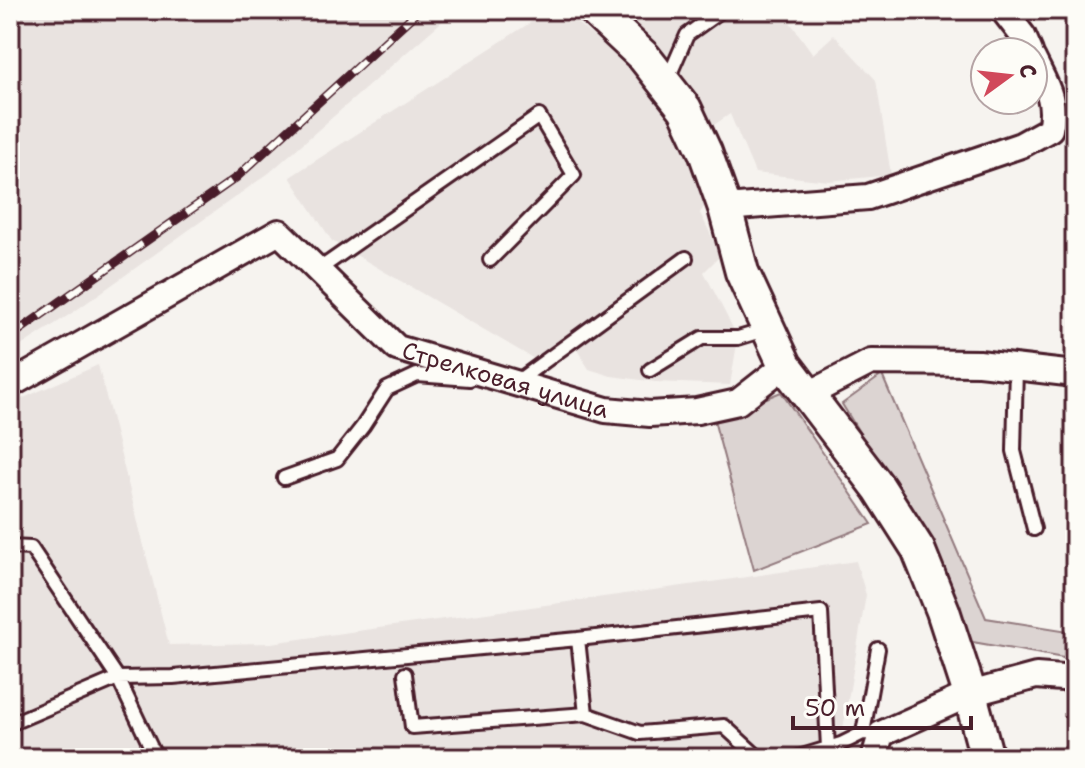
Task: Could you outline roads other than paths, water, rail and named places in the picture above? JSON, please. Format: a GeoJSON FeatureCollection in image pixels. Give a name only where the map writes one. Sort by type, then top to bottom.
{"type":"FeatureCollection","features":[{"type":"Feature","properties":{"kind":"street"},"geometry":{"type":"LineString","coordinates":[[594,10],[644,57],[685,109],[705,152],[725,208],[742,272],[785,365],[879,488],[918,549],[943,611],[987,758]]}},
{"type":"Feature","properties":{"kind":"street"},"geometry":{"type":"LineString","coordinates":[[1003,10],[1023,36]]}},
{"type":"Feature","properties":{"kind":"street"},"geometry":{"type":"LineString","coordinates":[[725,208],[868,197],[1021,145],[1050,129],[1053,116],[1049,95]]}},
{"type":"Feature","properties":{"kind":"street","name":"Стрелковая улица"},"geometry":{"type":"LineString","coordinates":[[10,385],[279,232],[397,348],[606,410],[650,414],[697,411],[738,402],[785,365]]}},
{"type":"Feature","properties":{"kind":"street"},"geometry":{"type":"LineString","coordinates":[[809,394],[871,362],[979,363],[1075,374]]}},
{"type":"Feature","properties":{"kind":"street"},"geometry":{"type":"LineString","coordinates":[[874,758],[872,733],[970,694],[1036,676],[1075,679]]}},
{"type":"Feature","properties":{"kind":"lane"},"geometry":{"type":"LineString","coordinates":[[666,84],[687,35],[722,10]]}},
{"type":"Feature","properties":{"kind":"lane"},"geometry":{"type":"LineString","coordinates":[[318,270],[539,116],[574,175],[490,260]]}},
{"type":"Feature","properties":{"kind":"lane"},"geometry":{"type":"LineString","coordinates":[[284,478],[337,459],[387,389],[417,375],[507,381],[686,258]]}},
{"type":"Feature","properties":{"kind":"lane"},"geometry":{"type":"LineString","coordinates":[[650,370],[702,338],[738,338],[768,329]]}},
{"type":"Feature","properties":{"kind":"lane"},"geometry":{"type":"LineString","coordinates":[[1016,367],[1014,451],[1034,529]]}},
{"type":"Feature","properties":{"kind":"lane"},"geometry":{"type":"LineString","coordinates":[[10,547],[31,548],[118,678],[156,758]]}},
{"type":"Feature","properties":{"kind":"lane"},"geometry":{"type":"LineString","coordinates":[[10,724],[118,678],[173,677],[578,639],[821,612],[828,748]]}},
{"type":"Feature","properties":{"kind":"lane"},"geometry":{"type":"LineString","coordinates":[[578,639],[586,714]]}},
{"type":"Feature","properties":{"kind":"lane"},"geometry":{"type":"LineString","coordinates":[[795,758],[872,733],[878,649]]}},
{"type":"Feature","properties":{"kind":"lane"},"geometry":{"type":"LineString","coordinates":[[405,674],[412,727],[586,714],[640,733],[724,726],[759,758]]}},
{"type":"Feature","properties":{"kind":"railway"},"geometry":{"type":"LineString","coordinates":[[10,337],[237,177],[419,10]]}}]}
